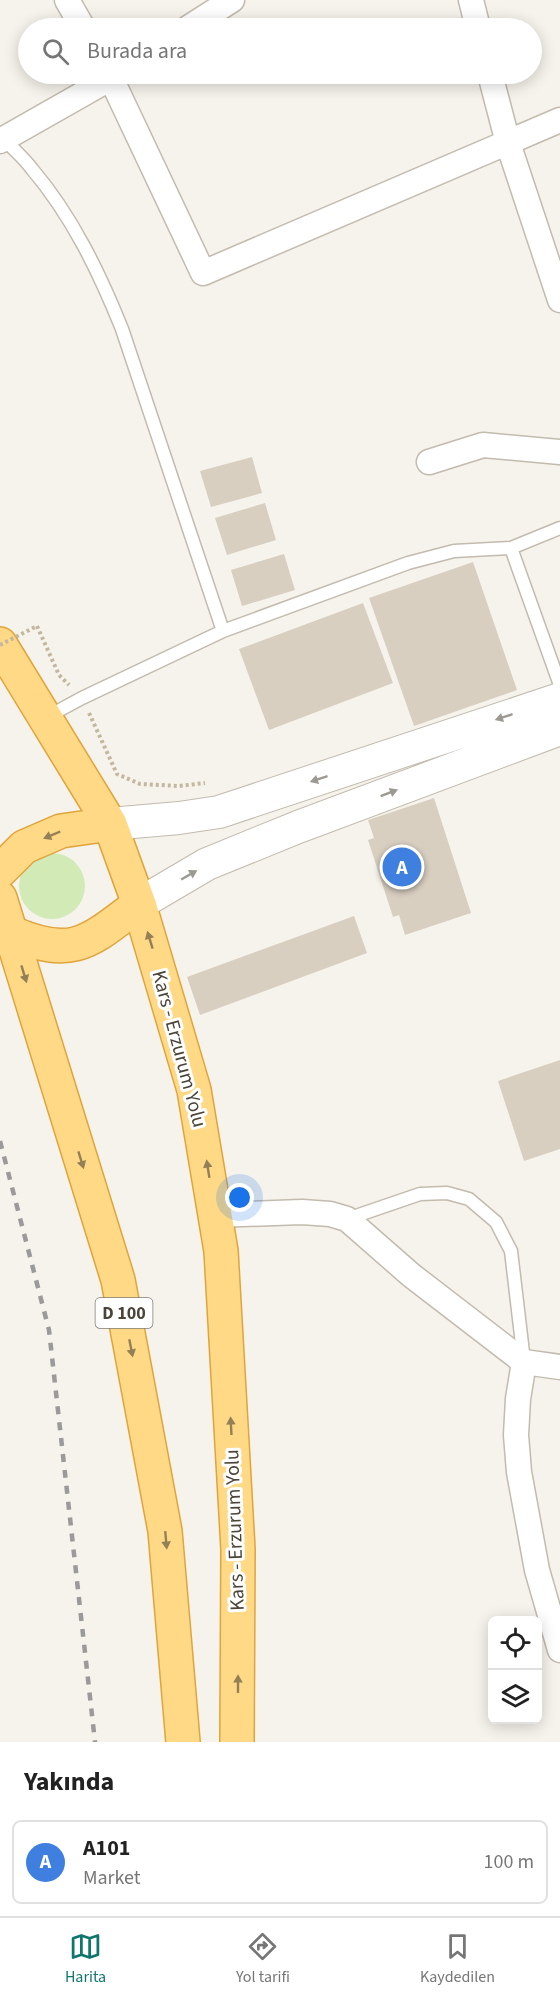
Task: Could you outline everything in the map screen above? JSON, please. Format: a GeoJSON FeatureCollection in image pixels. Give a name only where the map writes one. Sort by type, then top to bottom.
{"type":"FeatureCollection","features":[{"type":"Feature","properties":{"kind":"highway","name":"Kars - Erzurum Yolu"},"geometry":{"type":"LineString","coordinates":[[0,644],[110,824],[139,904],[195,1090],[221,1251],[238,1549],[237,1742]]}},
{"type":"Feature","properties":{"kind":"highway"},"geometry":{"type":"LineString","coordinates":[[0,871],[24,847],[61,831],[110,824]]}},
{"type":"Feature","properties":{"kind":"highway","name":"D 100"},"geometry":{"type":"LineString","coordinates":[[0,898],[118,1280],[165,1531],[183,1742]]}},
{"type":"Feature","properties":{"kind":"highway"},"geometry":{"type":"LineString","coordinates":[[12,933],[35,944],[69,947],[96,937],[139,904]]}},
{"type":"Feature","properties":{"kind":"street"},"geometry":{"type":"LineString","coordinates":[[66,0],[77,18]]}},
{"type":"Feature","properties":{"kind":"street"},"geometry":{"type":"LineString","coordinates":[[204,18],[232,0]]}},
{"type":"Feature","properties":{"kind":"street"},"geometry":{"type":"LineString","coordinates":[[472,1],[476,18]]}},
{"type":"Feature","properties":{"kind":"street"},"geometry":{"type":"LineString","coordinates":[[2,140],[98,84]]}},
{"type":"Feature","properties":{"kind":"street"},"geometry":{"type":"LineString","coordinates":[[117,84],[203,273],[560,120]]}},
{"type":"Feature","properties":{"kind":"street"},"geometry":{"type":"LineString","coordinates":[[493,84],[508,143],[560,300]]}},
{"type":"Feature","properties":{"kind":"street"},"geometry":{"type":"LineString","coordinates":[[429,462],[483,445],[560,452]]}},
{"type":"Feature","properties":{"kind":"street"},"geometry":{"type":"LineString","coordinates":[[110,824],[219,812],[560,699]]}},
{"type":"Feature","properties":{"kind":"street"},"geometry":{"type":"LineString","coordinates":[[139,904],[216,861],[298,827],[560,729]]}},
{"type":"Feature","properties":{"kind":"street"},"geometry":{"type":"LineString","coordinates":[[215,1215],[302,1212],[330,1214],[347,1220],[411,1275],[524,1362],[560,1367]]}},
{"type":"Feature","properties":{"kind":"street"},"geometry":{"type":"LineString","coordinates":[[524,1362],[516,1426],[519,1472],[537,1570],[560,1650]]}},
{"type":"Feature","properties":{"kind":"lane"},"geometry":{"type":"LineString","coordinates":[[2,140],[32,168],[51,193],[88,254],[106,291],[122,329],[223,631]]}},
{"type":"Feature","properties":{"kind":"lane"},"geometry":{"type":"LineString","coordinates":[[45,718],[223,631],[431,556],[482,548],[511,548],[560,528]]}},
{"type":"Feature","properties":{"kind":"lane"},"geometry":{"type":"LineString","coordinates":[[511,548],[560,685]]}},
{"type":"Feature","properties":{"kind":"lane"},"geometry":{"type":"LineString","coordinates":[[347,1220],[420,1194],[447,1193],[470,1199],[496,1222],[511,1251],[524,1362]]}},
{"type":"Feature","properties":{"kind":"path"},"geometry":{"type":"LineString","coordinates":[[0,644],[37,626],[59,675],[82,698],[117,774],[140,784],[179,786],[209,783],[219,812]]}},
{"type":"Feature","properties":{"kind":"green space"},"geometry":{"type":"Polygon","coordinates":[[[52,853],[65,856],[75,863],[82,873],[85,886],[82,899],[75,909],[65,916],[52,919],[39,916],[29,909],[22,899],[19,886],[22,873],[29,863],[39,856],[52,853]]]}},
{"type":"Feature","properties":{"kind":"building"},"geometry":{"type":"Polygon","coordinates":[[[252,457],[262,493],[211,507],[200,471],[252,457]]]}},
{"type":"Feature","properties":{"kind":"building"},"geometry":{"type":"Polygon","coordinates":[[[265,503],[276,540],[227,555],[215,518],[265,503]]]}},
{"type":"Feature","properties":{"kind":"building"},"geometry":{"type":"Polygon","coordinates":[[[284,554],[295,590],[242,606],[231,570],[284,554]]]}},
{"type":"Feature","properties":{"kind":"building"},"geometry":{"type":"Polygon","coordinates":[[[473,562],[517,690],[414,726],[369,598],[473,562]]]}},
{"type":"Feature","properties":{"kind":"building"},"geometry":{"type":"Polygon","coordinates":[[[363,603],[393,683],[269,730],[239,649],[363,603]]]}},
{"type":"Feature","properties":{"kind":"building"},"geometry":{"type":"Polygon","coordinates":[[[434,798],[471,913],[405,935],[399,915],[393,917],[368,840],[374,838],[368,820],[434,798]]]}},
{"type":"Feature","properties":{"kind":"building"},"geometry":{"type":"Polygon","coordinates":[[[354,916],[367,953],[200,1015],[187,977],[354,916]]]}},
{"type":"Feature","properties":{"kind":"building"},"geometry":{"type":"Polygon","coordinates":[[[560,1060],[560,1149],[524,1161],[498,1081],[560,1060]]]}},
{"type":"Feature","properties":{"kind":"railway"},"geometry":{"type":"LineString","coordinates":[[0,1141],[49,1330],[95,1742]]}},
{"type":"Feature","properties":{"kind":"place","name":"A101"},"geometry":{"type":"Point","coordinates":[402,867]}}]}
